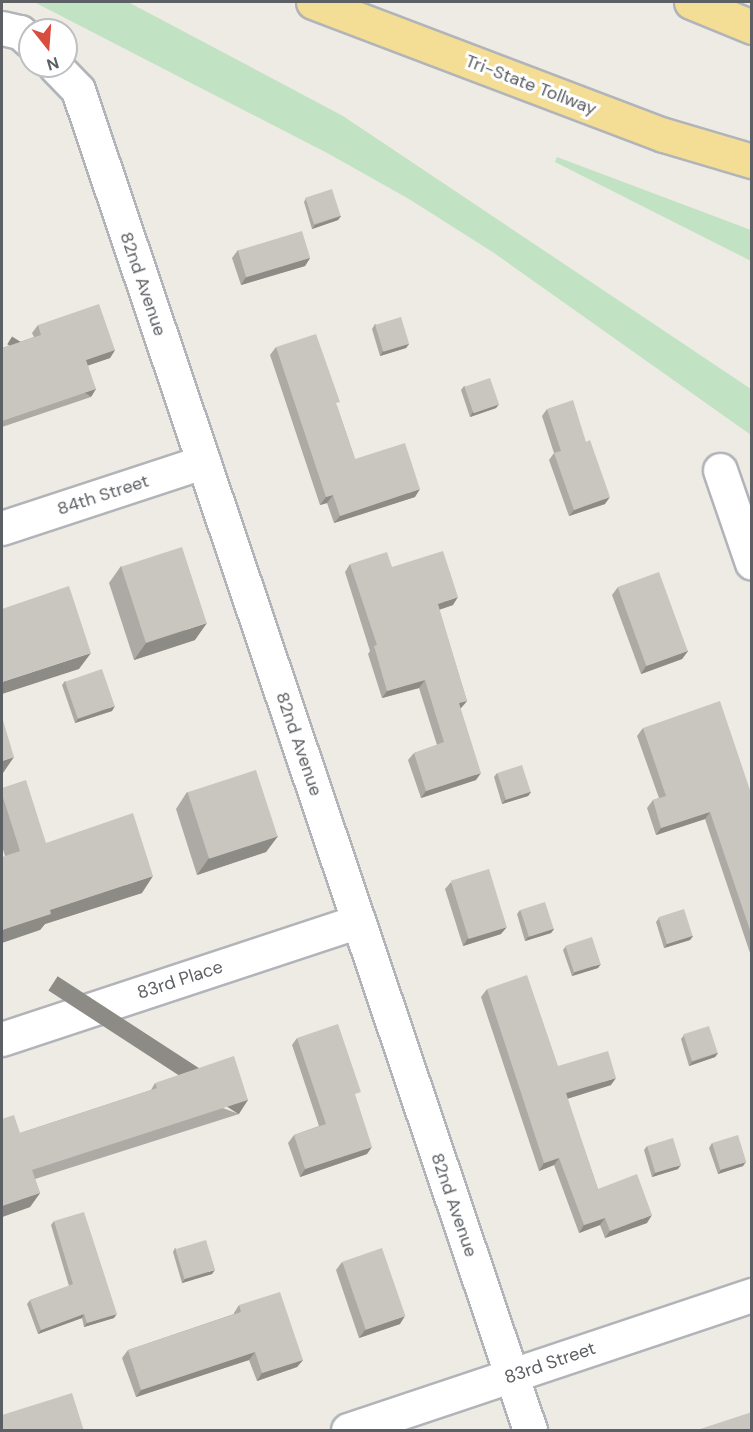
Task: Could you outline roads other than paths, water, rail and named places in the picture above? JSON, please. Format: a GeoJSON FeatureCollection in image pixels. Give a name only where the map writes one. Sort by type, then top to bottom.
{"type":"FeatureCollection","features":[{"type":"Feature","properties":{"kind":"highway","name":"Tri-State Tollway"},"geometry":{"type":"LineString","coordinates":[[313,2],[664,135],[752,161]]}},
{"type":"Feature","properties":{"kind":"highway"},"geometry":{"type":"LineString","coordinates":[[691,2],[752,27]]}},
{"type":"Feature","properties":{"kind":"street","name":"82nd Avenue"},"geometry":{"type":"LineString","coordinates":[[66,78],[78,90],[530,1431]]}},
{"type":"Feature","properties":{"kind":"street","name":"84th Street"},"geometry":{"type":"LineString","coordinates":[[2,528],[203,462]]}},
{"type":"Feature","properties":{"kind":"street"},"geometry":{"type":"LineString","coordinates":[[720,470],[752,563]]}},
{"type":"Feature","properties":{"kind":"street","name":"83rd Place"},"geometry":{"type":"LineString","coordinates":[[2,1039],[358,921]]}},
{"type":"Feature","properties":{"kind":"street","name":"83rd Street"},"geometry":{"type":"LineString","coordinates":[[348,1431],[752,1295]]}}]}
